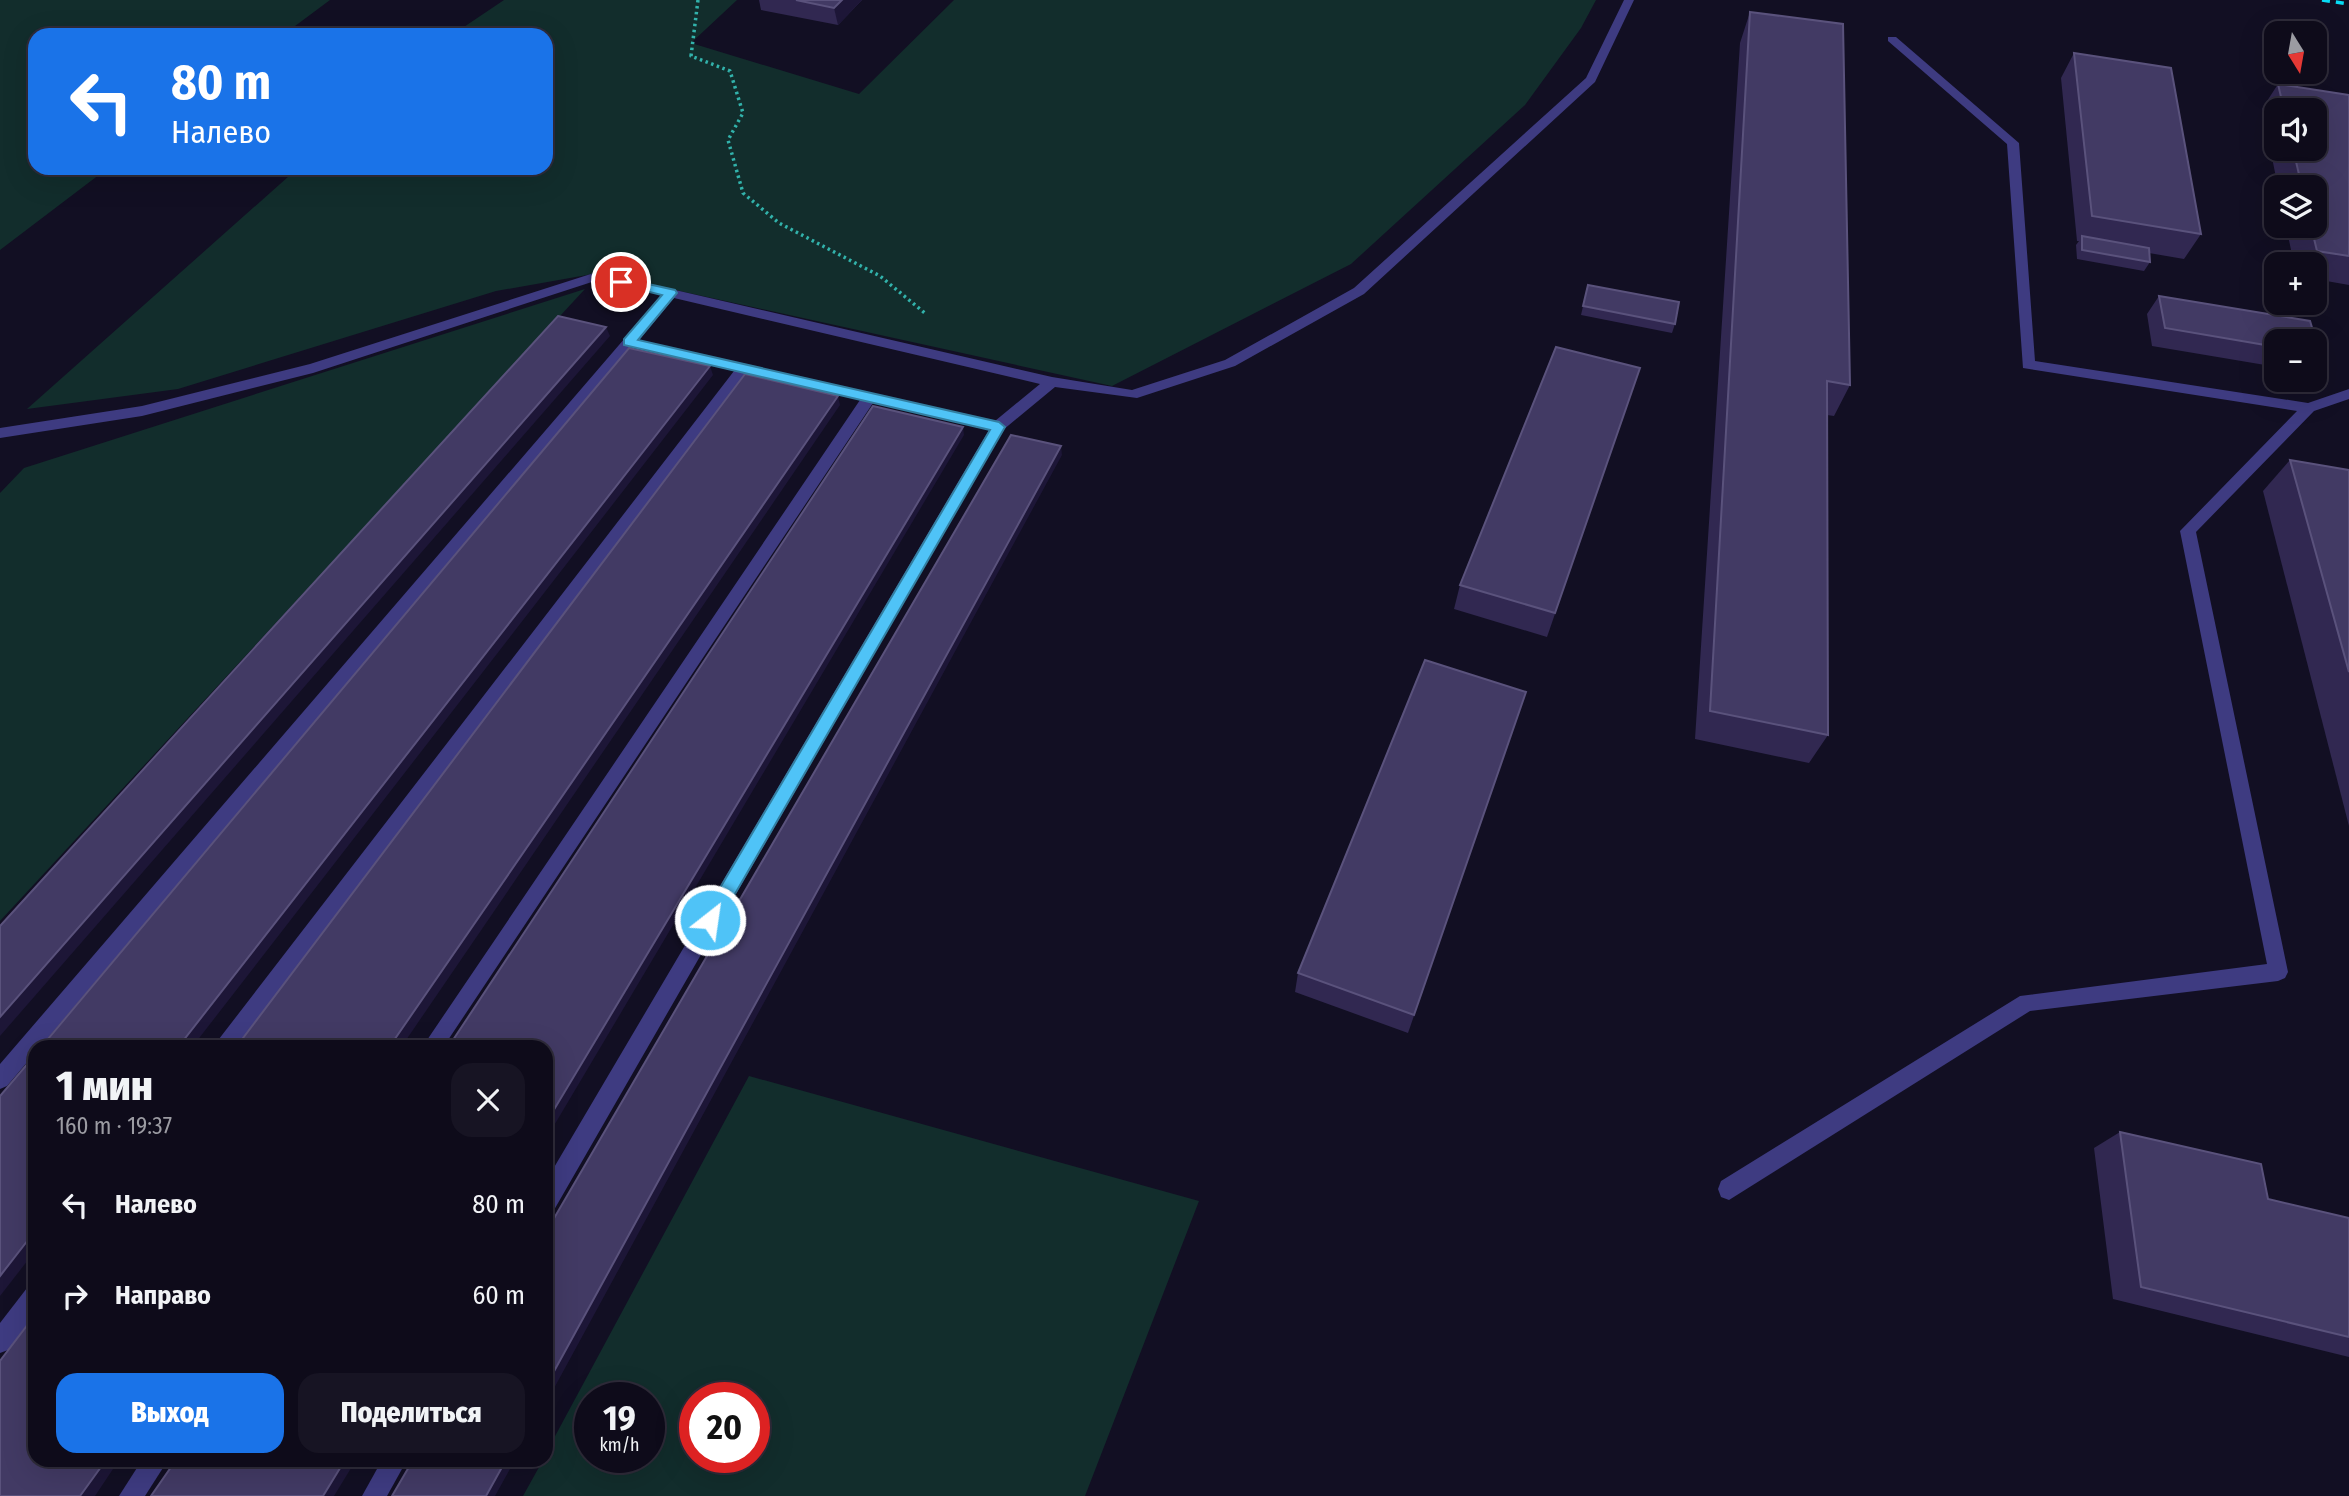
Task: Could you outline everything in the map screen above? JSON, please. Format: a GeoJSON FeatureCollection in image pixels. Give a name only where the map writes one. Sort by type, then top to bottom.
{"type":"FeatureCollection","features":[{"type":"Feature","properties":{"kind":"lane"},"geometry":{"type":"LineString","coordinates":[[0,433],[142,411],[313,369],[597,276],[1052,382],[1132,395],[1230,363],[1359,291],[1591,80],[1629,0]]}},
{"type":"Feature","properties":{"kind":"lane"},"geometry":{"type":"LineString","coordinates":[[1892,38],[2013,143],[2028,365],[2309,408]]}},
{"type":"Feature","properties":{"kind":"lane"},"geometry":{"type":"LineString","coordinates":[[33,1040],[671,293]]}},
{"type":"Feature","properties":{"kind":"lane"},"geometry":{"type":"LineString","coordinates":[[629,342],[999,427]]}},
{"type":"Feature","properties":{"kind":"lane"},"geometry":{"type":"LineString","coordinates":[[231,1040],[744,368]]}},
{"type":"Feature","properties":{"kind":"lane"},"geometry":{"type":"LineString","coordinates":[[553,1190],[999,427],[1052,382]]}},
{"type":"Feature","properties":{"kind":"lane"},"geometry":{"type":"LineString","coordinates":[[1729,1189],[2027,1002],[2278,972],[2188,531],[2309,408],[2349,394]]}},
{"type":"Feature","properties":{"kind":"lane"},"geometry":{"type":"LineString","coordinates":[[437,1040],[870,397]]}},
{"type":"Feature","properties":{"kind":"lane"},"geometry":{"type":"LineString","coordinates":[[0,1079],[28,1046]]}},
{"type":"Feature","properties":{"kind":"lane"},"geometry":{"type":"LineString","coordinates":[[0,1342],[28,1305]]}},
{"type":"Feature","properties":{"kind":"lane"},"geometry":{"type":"LineString","coordinates":[[131,1496],[151,1467]]}},
{"type":"Feature","properties":{"kind":"lane"},"geometry":{"type":"LineString","coordinates":[[374,1496],[391,1467]]}},
{"type":"Feature","properties":{"kind":"path"},"geometry":{"type":"LineString","coordinates":[[698,0],[691,56],[730,71],[743,113],[727,140],[743,193],[779,223],[880,276],[932,318]]}},
{"type":"Feature","properties":{"kind":"green space"},"geometry":{"type":"Polygon","coordinates":[[[0,0],[330,0],[292,28],[28,28],[28,175],[99,175],[0,250],[0,0]]]}},
{"type":"Feature","properties":{"kind":"green space"},"geometry":{"type":"Polygon","coordinates":[[[504,0],[737,0],[691,43],[859,94],[954,0],[1596,0],[1581,28],[1525,105],[1351,264],[1112,386],[598,273],[496,291],[178,389],[27,409],[290,175],[553,175],[553,28],[462,28],[504,0]]]}},
{"type":"Feature","properties":{"kind":"green space"},"geometry":{"type":"Polygon","coordinates":[[[585,289],[0,921],[0,493],[24,468],[585,289]]]}},
{"type":"Feature","properties":{"kind":"green space"},"geometry":{"type":"Polygon","coordinates":[[[749,1076],[1199,1201],[1085,1496],[523,1496],[539,1467],[553,1467],[553,1440],[574,1401],[574,1473],[665,1473],[665,1382],[584,1382],[749,1076]]]}},
{"type":"Feature","properties":{"kind":"building"},"geometry":{"type":"Polygon","coordinates":[[[796,0],[842,0],[834,8],[796,0]]]}},
{"type":"Feature","properties":{"kind":"building"},"geometry":{"type":"Polygon","coordinates":[[[1750,12],[1843,24],[1850,385],[1827,381],[1828,735],[1710,711],[1750,12]]]}},
{"type":"Feature","properties":{"kind":"building"},"geometry":{"type":"Polygon","coordinates":[[[2074,53],[2171,68],[2201,234],[2092,216],[2074,53]]]}},
{"type":"Feature","properties":{"kind":"building"},"geometry":{"type":"Polygon","coordinates":[[[2278,84],[2349,95],[2349,256],[2317,251],[2314,238],[2327,238],[2327,175],[2299,175],[2296,161],[2327,161],[2327,98],[2281,98],[2278,84]]]}},
{"type":"Feature","properties":{"kind":"building"},"geometry":{"type":"Polygon","coordinates":[[[2082,236],[2149,248],[2150,262],[2082,250],[2082,236]]]}},
{"type":"Feature","properties":{"kind":"building"},"geometry":{"type":"Polygon","coordinates":[[[1588,285],[1679,302],[1675,324],[1583,306],[1588,285]]]}},
{"type":"Feature","properties":{"kind":"building"},"geometry":{"type":"Polygon","coordinates":[[[2159,296],[2310,321],[2312,329],[2264,329],[2264,345],[2165,328],[2159,296]]]}},
{"type":"Feature","properties":{"kind":"building"},"geometry":{"type":"Polygon","coordinates":[[[558,316],[606,327],[0,1017],[0,926],[558,316]]]}},
{"type":"Feature","properties":{"kind":"building"},"geometry":{"type":"Polygon","coordinates":[[[1556,347],[1640,368],[1555,613],[1460,585],[1556,347]]]}},
{"type":"Feature","properties":{"kind":"building"},"geometry":{"type":"Polygon","coordinates":[[[629,348],[710,366],[184,1040],[47,1040],[629,348]]]}},
{"type":"Feature","properties":{"kind":"building"},"geometry":{"type":"Polygon","coordinates":[[[745,374],[838,396],[394,1040],[242,1040],[745,374]]]}},
{"type":"Feature","properties":{"kind":"building"},"geometry":{"type":"Polygon","coordinates":[[[873,406],[963,427],[553,1111],[553,1040],[453,1040],[873,406]]]}},
{"type":"Feature","properties":{"kind":"building"},"geometry":{"type":"Polygon","coordinates":[[[1011,435],[1061,446],[553,1373],[553,1220],[1011,435]]]}},
{"type":"Feature","properties":{"kind":"building"},"geometry":{"type":"Polygon","coordinates":[[[2290,460],[2349,470],[2349,672],[2290,460]]]}},
{"type":"Feature","properties":{"kind":"building"},"geometry":{"type":"Polygon","coordinates":[[[1425,660],[1526,692],[1414,1015],[1298,973],[1425,660]]]}},
{"type":"Feature","properties":{"kind":"building"},"geometry":{"type":"Polygon","coordinates":[[[28,1063],[28,1240],[0,1276],[0,1096],[28,1063]]]}},
{"type":"Feature","properties":{"kind":"building"},"geometry":{"type":"Polygon","coordinates":[[[2120,1132],[2261,1164],[2268,1199],[2349,1218],[2349,1337],[2141,1287],[2120,1132]]]}},
{"type":"Feature","properties":{"kind":"building"},"geometry":{"type":"Polygon","coordinates":[[[28,1324],[28,1467],[101,1467],[80,1496],[0,1496],[0,1361],[28,1324]]]}},
{"type":"Feature","properties":{"kind":"building"},"geometry":{"type":"Polygon","coordinates":[[[171,1467],[341,1467],[323,1496],[151,1496],[171,1467]]]}},
{"type":"Feature","properties":{"kind":"building"},"geometry":{"type":"Polygon","coordinates":[[[409,1467],[502,1467],[486,1496],[392,1496],[409,1467]]]}},
{"type":"Feature","properties":{"kind":"railway"},"geometry":{"type":"LineString","coordinates":[[2322,0],[2349,4]]}},
{"type":"Feature","properties":{"kind":"route"},"geometry":{"type":"LineString","coordinates":[[621,282],[671,293],[629,342],[999,427],[710,920]]}}]}
